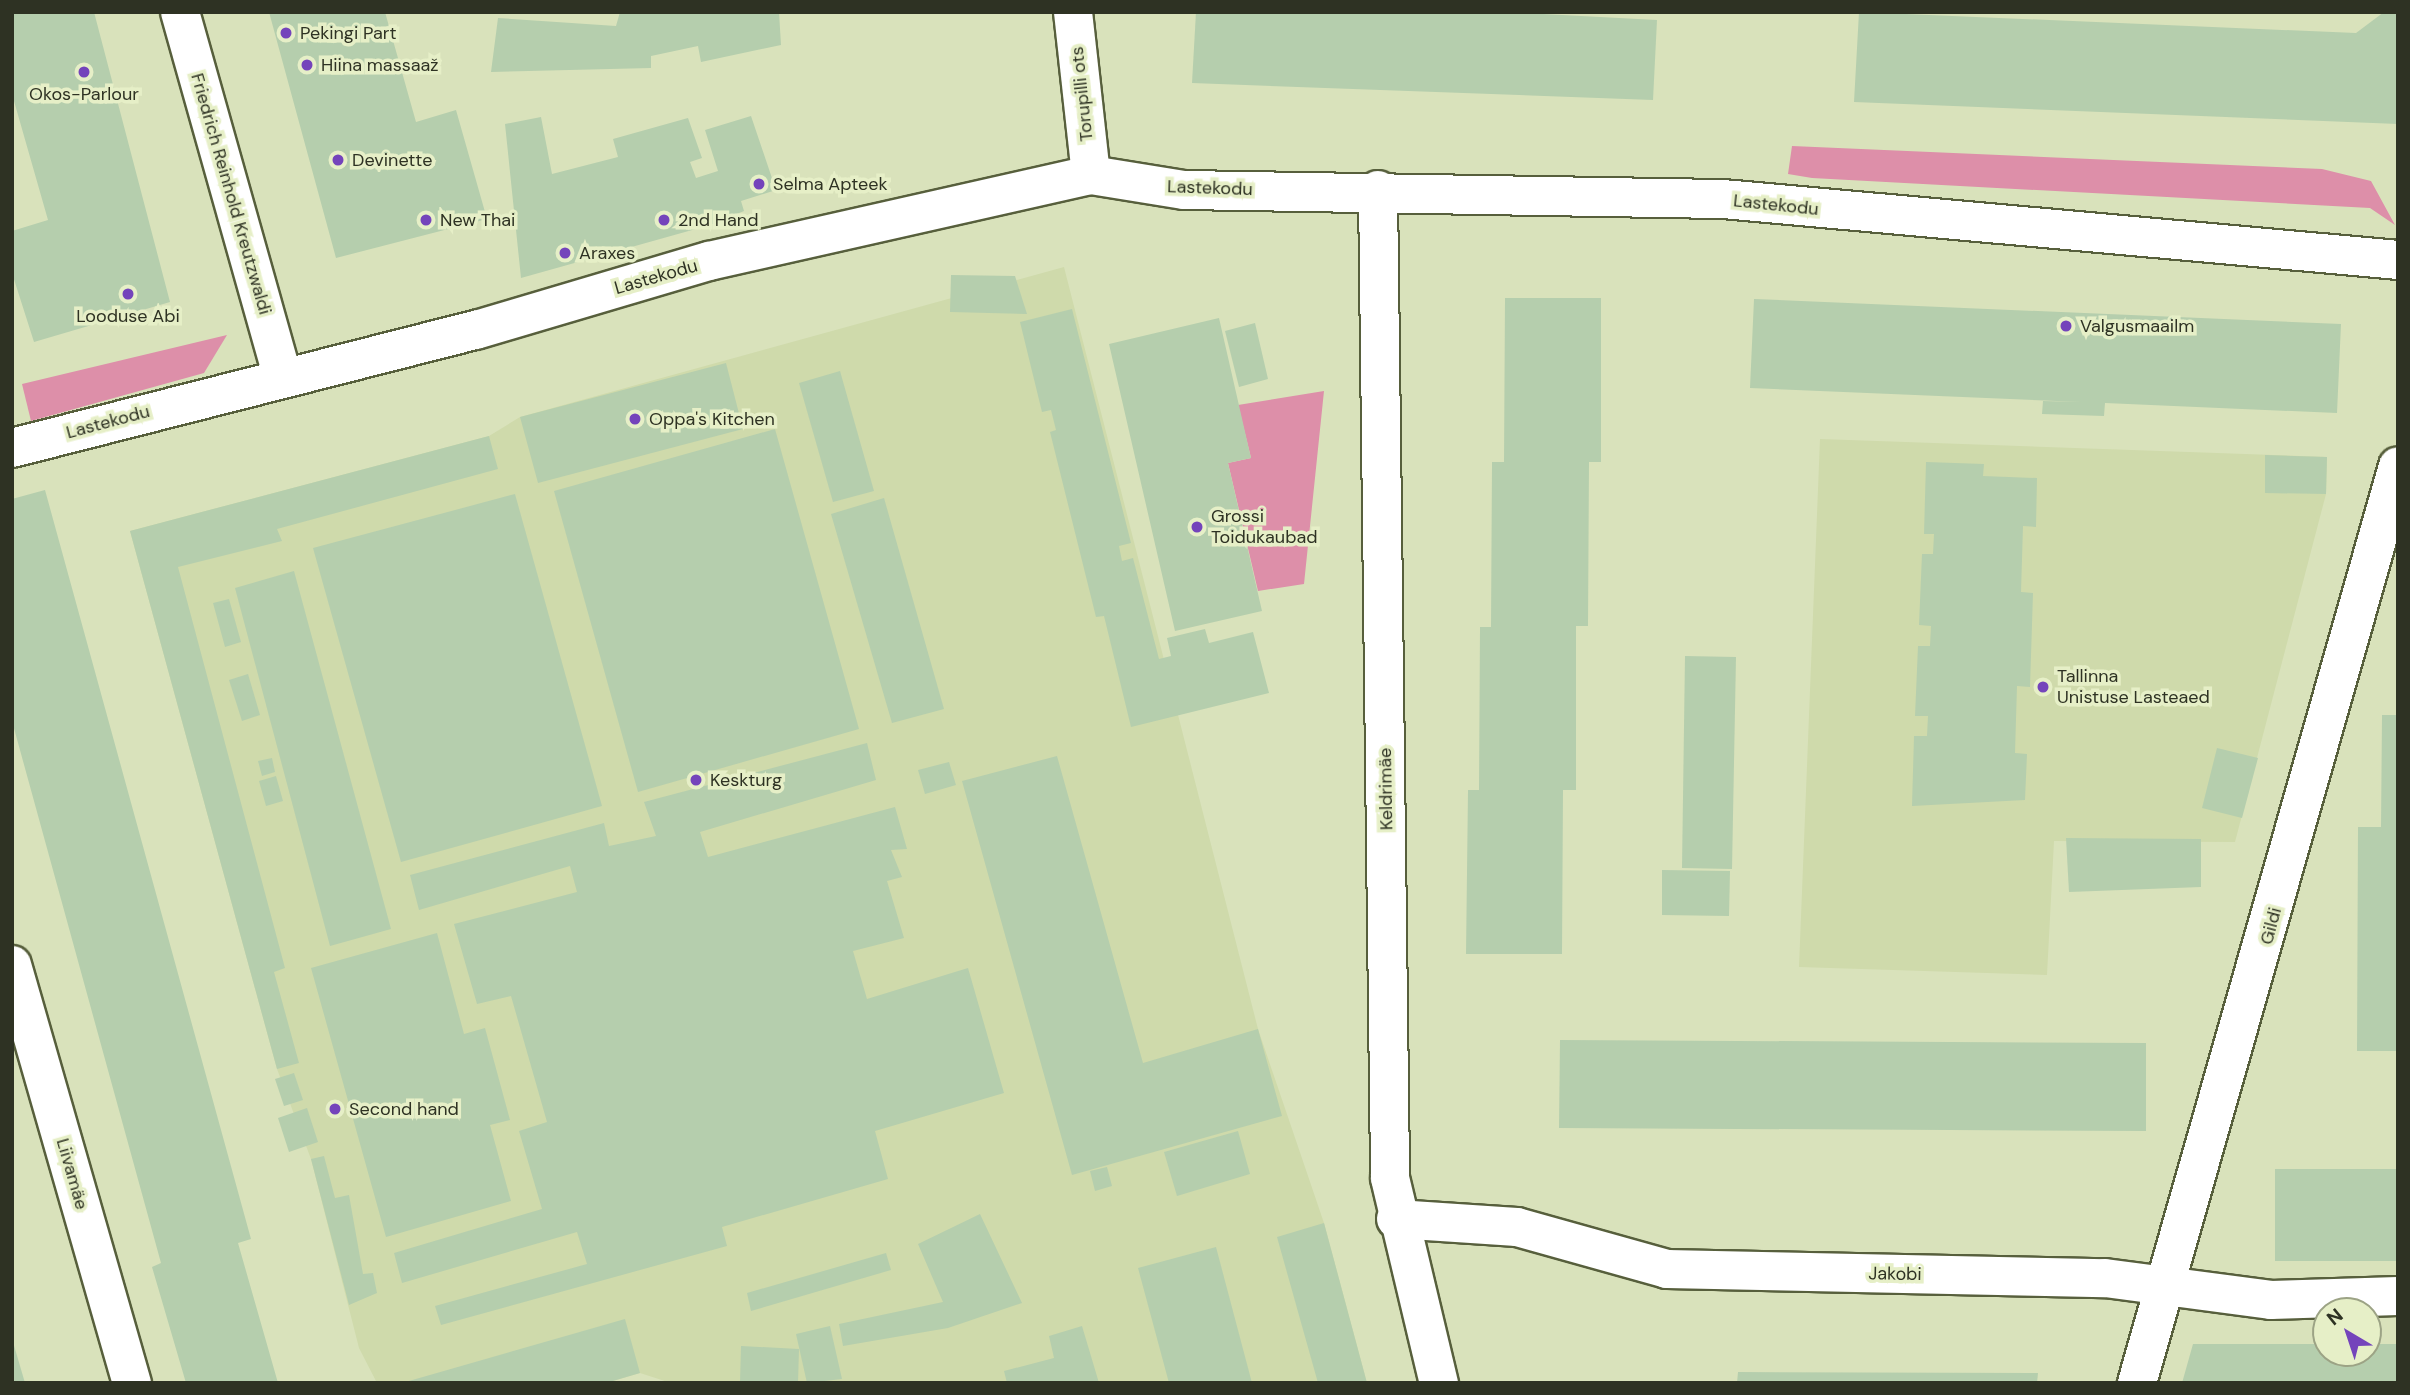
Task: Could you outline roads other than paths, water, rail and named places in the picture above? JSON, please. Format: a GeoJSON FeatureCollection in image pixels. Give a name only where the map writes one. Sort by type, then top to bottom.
{"type":"FeatureCollection","features":[{"type":"Feature","properties":{"kind":"street","name":"Friedrich Reinhold Kreutzwaldi"},"geometry":{"type":"LineString","coordinates":[[180,12],[282,376]]}},
{"type":"Feature","properties":{"kind":"street","name":"Torupilli ots"},"geometry":{"type":"LineString","coordinates":[[1073,12],[1091,175]]}},
{"type":"Feature","properties":{"kind":"street","name":"Lastekodu"},"geometry":{"type":"LineString","coordinates":[[12,448],[282,376],[476,330],[722,258],[1091,175],[1184,190],[1378,190],[1723,199],[2398,260]]}},
{"type":"Feature","properties":{"kind":"street","name":"Keldrimäe"},"geometry":{"type":"LineString","coordinates":[[1378,190],[1396,1219],[1439,1383]]}},
{"type":"Feature","properties":{"kind":"street","name":"Gildi"},"geometry":{"type":"LineString","coordinates":[[2137,1383],[2168,1286],[2398,466]]}},
{"type":"Feature","properties":{"kind":"street","name":"Liivamäe"},"geometry":{"type":"LineString","coordinates":[[12,965],[132,1383]]}},
{"type":"Feature","properties":{"kind":"street","name":"Jakobi"},"geometry":{"type":"LineString","coordinates":[[1396,1219],[1517,1227],[1667,1269],[2105,1278],[2271,1300],[2398,1296]]}},
{"type":"Feature","properties":{"kind":"place","name":"Pekingi Part"},"geometry":{"type":"Point","coordinates":[286,33]}},
{"type":"Feature","properties":{"kind":"place","name":"Hiina massaaž"},"geometry":{"type":"Point","coordinates":[307,65]}},
{"type":"Feature","properties":{"kind":"place","name":"Okos-Parlour"},"geometry":{"type":"Point","coordinates":[84,72]}},
{"type":"Feature","properties":{"kind":"place","name":"Devinette"},"geometry":{"type":"Point","coordinates":[338,160]}},
{"type":"Feature","properties":{"kind":"place","name":"Selma Apteek"},"geometry":{"type":"Point","coordinates":[759,184]}},
{"type":"Feature","properties":{"kind":"place","name":"New Thai"},"geometry":{"type":"Point","coordinates":[426,220]}},
{"type":"Feature","properties":{"kind":"place","name":"2nd Hand"},"geometry":{"type":"Point","coordinates":[664,220]}},
{"type":"Feature","properties":{"kind":"place","name":"Araxes"},"geometry":{"type":"Point","coordinates":[565,253]}},
{"type":"Feature","properties":{"kind":"place","name":"Looduse Abi"},"geometry":{"type":"Point","coordinates":[128,294]}},
{"type":"Feature","properties":{"kind":"place","name":"Valgusmaailm"},"geometry":{"type":"Point","coordinates":[2066,326]}},
{"type":"Feature","properties":{"kind":"place","name":"Oppa's Kitchen"},"geometry":{"type":"Point","coordinates":[635,419]}},
{"type":"Feature","properties":{"kind":"place","name":"Grossi Toidukaubad"},"geometry":{"type":"Point","coordinates":[1197,527]}},
{"type":"Feature","properties":{"kind":"place","name":"Tallinna Unistuse Lasteaed"},"geometry":{"type":"Point","coordinates":[2043,687]}},
{"type":"Feature","properties":{"kind":"place","name":"Keskturg"},"geometry":{"type":"Point","coordinates":[696,780]}},
{"type":"Feature","properties":{"kind":"place","name":"Second hand"},"geometry":{"type":"Point","coordinates":[335,1109]}}]}
